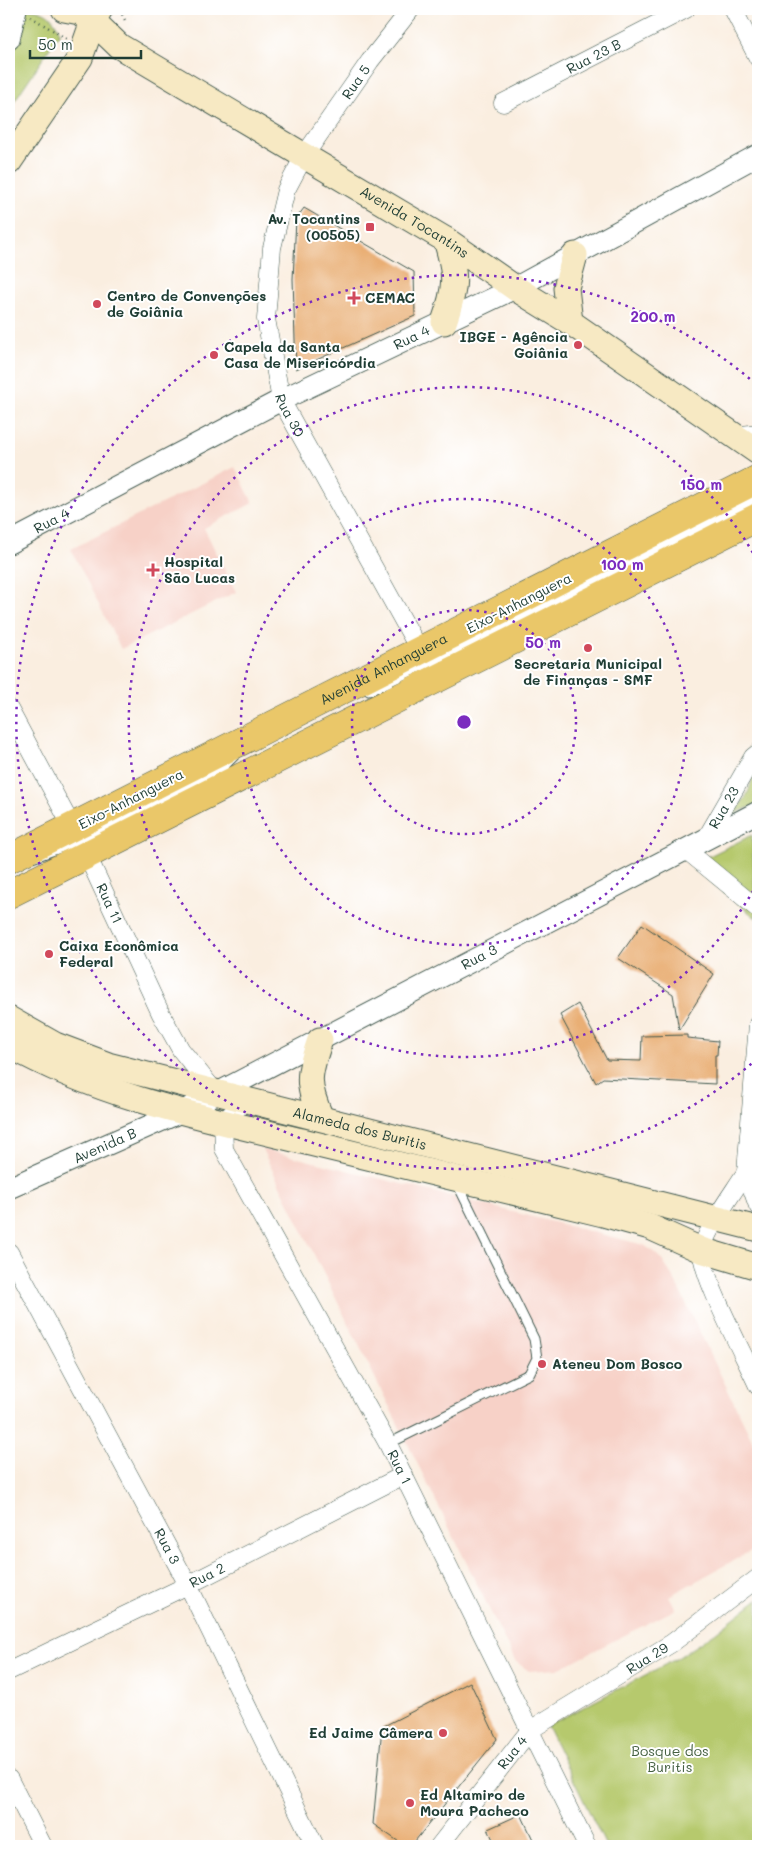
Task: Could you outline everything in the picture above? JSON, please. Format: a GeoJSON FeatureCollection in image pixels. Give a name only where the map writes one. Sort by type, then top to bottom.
{"type":"FeatureCollection","features":[{"type":"Feature","properties":{"kind":"main road","name":"Avenida Tocantins"},"geometry":{"type":"LineString","coordinates":[[84,12],[119,46],[446,240],[515,288],[746,434],[758,452]]}},
{"type":"Feature","properties":{"kind":"main road"},"geometry":{"type":"LineString","coordinates":[[9,135],[71,42],[84,12]]}},
{"type":"Feature","properties":{"kind":"main road"},"geometry":{"type":"LineString","coordinates":[[9,162],[80,58],[84,12]]}},
{"type":"Feature","properties":{"kind":"main road"},"geometry":{"type":"LineString","coordinates":[[444,322],[454,296],[454,267],[446,240]]}},
{"type":"Feature","properties":{"kind":"main road"},"geometry":{"type":"LineString","coordinates":[[570,322],[566,288],[575,255]]}},
{"type":"Feature","properties":{"kind":"main road","name":"Avenida Anhanguera"},"geometry":{"type":"LineString","coordinates":[[9,894],[77,838],[420,652],[758,480]]}},
{"type":"Feature","properties":{"kind":"main road","name":"Avenida Anhanguera"},"geometry":{"type":"LineString","coordinates":[[22,860],[77,838],[758,513]]}},
{"type":"Feature","properties":{"kind":"main road","name":"Alameda dos Buritis"},"geometry":{"type":"LineString","coordinates":[[9,1019],[55,1045],[200,1102],[223,1122],[650,1227],[701,1250],[758,1267]]}},
{"type":"Feature","properties":{"kind":"main road"},"geometry":{"type":"LineString","coordinates":[[320,1040],[310,1070],[310,1085],[321,1118]]}},
{"type":"Feature","properties":{"kind":"main road","name":"Alameda dos Buritis"},"geometry":{"type":"LineString","coordinates":[[9,1045],[51,1067],[105,1090],[200,1102],[246,1100],[758,1229]]}},
{"type":"Feature","properties":{"kind":"street","name":"Rua 5"},"geometry":{"type":"LineString","coordinates":[[304,156],[370,61],[410,9]]}},
{"type":"Feature","properties":{"kind":"street","name":"Rua 23 B"},"geometry":{"type":"LineString","coordinates":[[503,103],[686,9]]}},
{"type":"Feature","properties":{"kind":"street"},"geometry":{"type":"LineString","coordinates":[[734,9],[758,58]]}},
{"type":"Feature","properties":{"kind":"street"},"geometry":{"type":"LineString","coordinates":[[9,40],[20,11]]}},
{"type":"Feature","properties":{"kind":"street","name":"Rua 30"},"geometry":{"type":"LineString","coordinates":[[304,156],[286,190],[272,248],[266,318],[281,400],[420,652]]}},
{"type":"Feature","properties":{"kind":"street","name":"Rua 4"},"geometry":{"type":"LineString","coordinates":[[9,543],[281,400],[515,288],[755,161]]}},
{"type":"Feature","properties":{"kind":"street","name":"Rua 11"},"geometry":{"type":"LineString","coordinates":[[9,709],[77,838],[161,1014],[181,1050],[200,1102]]}},
{"type":"Feature","properties":{"kind":"street","name":"Rua 23"},"geometry":{"type":"LineString","coordinates":[[707,837],[753,758],[758,753]]}},
{"type":"Feature","properties":{"kind":"street","name":"Rua 3"},"geometry":{"type":"LineString","coordinates":[[200,1102],[758,812]]}},
{"type":"Feature","properties":{"kind":"street"},"geometry":{"type":"LineString","coordinates":[[685,849],[758,909]]}},
{"type":"Feature","properties":{"kind":"street"},"geometry":{"type":"LineString","coordinates":[[758,1024],[746,1172],[758,1206]]}},
{"type":"Feature","properties":{"kind":"street"},"geometry":{"type":"LineString","coordinates":[[223,1122],[246,1100]]}},
{"type":"Feature","properties":{"kind":"street","name":"Avenida B"},"geometry":{"type":"LineString","coordinates":[[9,1188],[200,1102]]}},
{"type":"Feature","properties":{"kind":"street","name":"Rua 1"},"geometry":{"type":"LineString","coordinates":[[223,1122],[224,1149],[388,1444],[587,1846]]}},
{"type":"Feature","properties":{"kind":"street"},"geometry":{"type":"LineString","coordinates":[[746,1172],[701,1250],[706,1273],[758,1386]]}},
{"type":"Feature","properties":{"kind":"street","name":"Rua 3"},"geometry":{"type":"LineString","coordinates":[[9,1252],[188,1585],[315,1846]]}},
{"type":"Feature","properties":{"kind":"street","name":"Rua 2"},"geometry":{"type":"LineString","coordinates":[[9,1671],[188,1585],[404,1475]]}},
{"type":"Feature","properties":{"kind":"street","name":"Rua 29"},"geometry":{"type":"LineString","coordinates":[[530,1730],[672,1643],[758,1578]]}},
{"type":"Feature","properties":{"kind":"street","name":"Rua 4"},"geometry":{"type":"LineString","coordinates":[[439,1846],[530,1730]]}},
{"type":"Feature","properties":{"kind":"street"},"geometry":{"type":"LineString","coordinates":[[9,1779],[43,1846]]}},
{"type":"Feature","properties":{"kind":"lane","name":"Eixo-Anhanguera"},"geometry":{"type":"LineString","coordinates":[[362,695],[758,513]]}},
{"type":"Feature","properties":{"kind":"lane","name":"Eixo-Anhanguera"},"geometry":{"type":"LineString","coordinates":[[77,838],[222,769],[236,754],[272,737]]}},
{"type":"Feature","properties":{"kind":"lane"},"geometry":{"type":"LineString","coordinates":[[388,1444],[529,1374],[537,1358],[534,1339],[454,1178]]}},
{"type":"Feature","properties":{"kind":"path"},"geometry":{"type":"LineString","coordinates":[[20,11],[56,33]]}},
{"type":"Feature","properties":{"kind":"shaded area","name":"Hospital São Lucas"},"geometry":{"type":"Polygon","coordinates":[[[235,467],[253,503],[204,528],[236,592],[121,649],[71,549],[235,467]]]}},
{"type":"Feature","properties":{"kind":"shaded area","name":"Ateneu Dom Bosco"},"geometry":{"type":"Polygon","coordinates":[[[262,1149],[644,1245],[659,1256],[673,1277],[758,1452],[758,1547],[669,1596],[676,1609],[558,1669],[529,1671],[515,1661],[262,1149]]]}},
{"type":"Feature","properties":{"kind":"green space"},"geometry":{"type":"Polygon","coordinates":[[[25,9],[38,10],[47,14],[51,17],[60,33],[9,109],[9,69],[25,9]]]}},
{"type":"Feature","properties":{"kind":"green space"},"geometry":{"type":"Polygon","coordinates":[[[758,765],[758,804],[725,817],[733,812],[743,801],[749,790],[755,766],[758,765]]]}},
{"type":"Feature","properties":{"kind":"green space"},"geometry":{"type":"Polygon","coordinates":[[[752,835],[756,918],[691,865],[752,835]]]}},
{"type":"Feature","properties":{"kind":"green space","name":"Bosque dos Buritis"},"geometry":{"type":"Polygon","coordinates":[[[758,1599],[758,1846],[606,1846],[547,1726],[676,1659],[715,1633],[758,1599]]]}},
{"type":"Feature","properties":{"kind":"building","name":"CEMAC"},"geometry":{"type":"Polygon","coordinates":[[[304,208],[414,272],[415,316],[296,369],[293,279],[296,219],[304,208]]]}},
{"type":"Feature","properties":{"kind":"building"},"geometry":{"type":"Polygon","coordinates":[[[642,924],[714,974],[679,1030],[673,994],[618,958],[642,924]]]}},
{"type":"Feature","properties":{"kind":"building"},"geometry":{"type":"Polygon","coordinates":[[[578,1004],[607,1060],[641,1061],[642,1036],[687,1035],[687,1038],[718,1041],[717,1055],[715,1055],[715,1084],[603,1078],[596,1083],[560,1015],[578,1004]]]}},
{"type":"Feature","properties":{"kind":"building"},"geometry":{"type":"Polygon","coordinates":[[[470,1682],[497,1739],[411,1846],[405,1846],[373,1824],[382,1727],[470,1682]]]}},
{"type":"Feature","properties":{"kind":"building"},"geometry":{"type":"Polygon","coordinates":[[[521,1814],[536,1846],[496,1846],[488,1829],[521,1814]]]}},
{"type":"Feature","properties":{"kind":"place","name":"Av. Tocantins (00505)"},"geometry":{"type":"Point","coordinates":[370,227]}},
{"type":"Feature","properties":{"kind":"place","name":"CEMAC"},"geometry":{"type":"Point","coordinates":[354,298]}},
{"type":"Feature","properties":{"kind":"place","name":"Centro de Convenções de Goiânia"},"geometry":{"type":"Point","coordinates":[97,304]}},
{"type":"Feature","properties":{"kind":"place","name":"IBGE - Agência Goiânia"},"geometry":{"type":"Point","coordinates":[578,345]}},
{"type":"Feature","properties":{"kind":"place","name":"Capela da Santa Casa de Misericórdia"},"geometry":{"type":"Point","coordinates":[214,355]}},
{"type":"Feature","properties":{"kind":"place","name":"Hospital São Lucas"},"geometry":{"type":"Point","coordinates":[153,570]}},
{"type":"Feature","properties":{"kind":"place","name":"Secretaria Municipal de Finanças - SMF"},"geometry":{"type":"Point","coordinates":[588,648]}},
{"type":"Feature","properties":{"kind":"place","name":"Caixa Econômica Federal"},"geometry":{"type":"Point","coordinates":[49,954]}},
{"type":"Feature","properties":{"kind":"place","name":"Ateneu Dom Bosco"},"geometry":{"type":"Point","coordinates":[542,1364]}},
{"type":"Feature","properties":{"kind":"place","name":"Ed Jaime Câmera"},"geometry":{"type":"Point","coordinates":[443,1733]}},
{"type":"Feature","properties":{"kind":"place","name":"Ed Altamiro de Moura Pacheco"},"geometry":{"type":"Point","coordinates":[410,1803]}}]}
